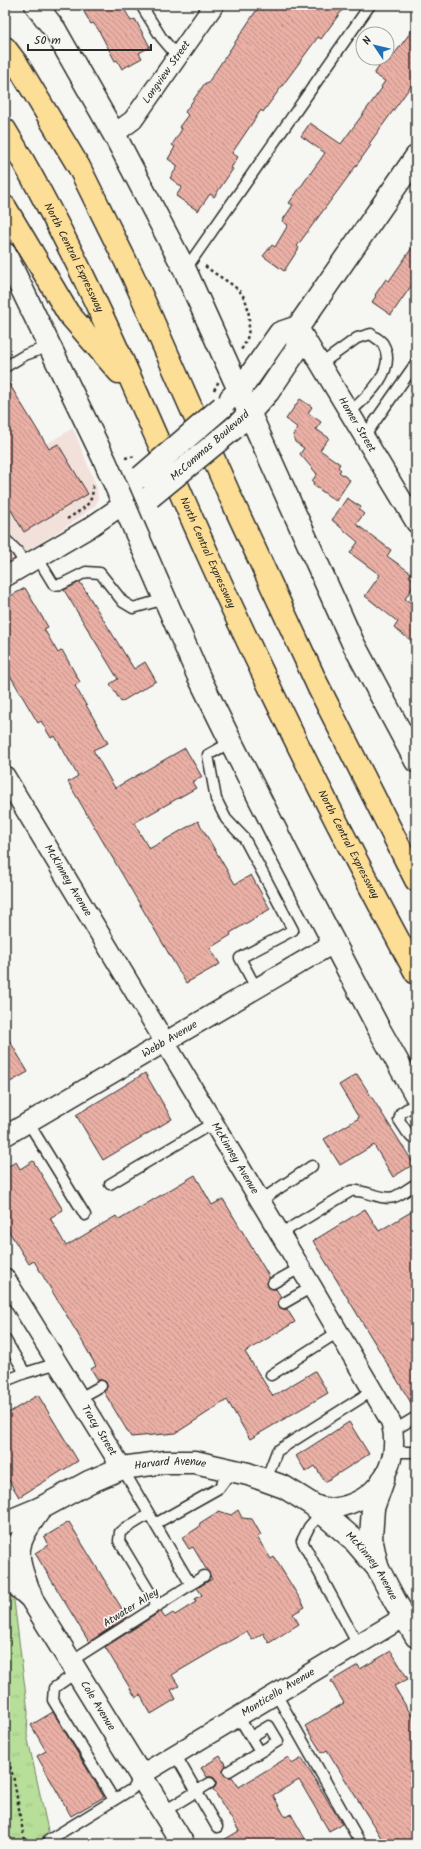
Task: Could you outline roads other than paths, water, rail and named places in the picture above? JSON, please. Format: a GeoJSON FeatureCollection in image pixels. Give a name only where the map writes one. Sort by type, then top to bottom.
{"type":"FeatureCollection","features":[{"type":"Feature","properties":{"kind":"highway"},"geometry":{"type":"LineString","coordinates":[[5,48],[17,64],[79,167],[132,274],[230,496],[318,686],[416,880]]}},
{"type":"Feature","properties":{"kind":"highway","name":"North Central Expressway"},"geometry":{"type":"LineString","coordinates":[[5,130],[72,252],[220,582],[284,718],[365,878],[416,973]]}},
{"type":"Feature","properties":{"kind":"highway"},"geometry":{"type":"LineString","coordinates":[[5,207],[68,313],[135,391]]}},
{"type":"Feature","properties":{"kind":"main road"},"geometry":{"type":"LineString","coordinates":[[36,5],[54,30],[193,266],[240,390],[242,421],[353,643],[416,761]]}},
{"type":"Feature","properties":{"kind":"main road"},"geometry":{"type":"LineString","coordinates":[[298,327],[416,157]]}},
{"type":"Feature","properties":{"kind":"main road"},"geometry":{"type":"LineString","coordinates":[[5,254],[124,504],[198,676],[230,742],[334,943],[416,1095]]}},
{"type":"Feature","properties":{"kind":"main road","name":"McCommas Boulevard"},"geometry":{"type":"LineString","coordinates":[[298,327],[298,349],[268,392],[242,421],[150,497],[124,504],[141,477],[240,390],[280,333],[298,327]]}},
{"type":"Feature","properties":{"kind":"main road","name":"Harvard Avenue"},"geometry":{"type":"LineString","coordinates":[[5,1523],[41,1508],[89,1482],[122,1468],[166,1462],[195,1462],[232,1470],[266,1480],[284,1487],[323,1513]]}},
{"type":"Feature","properties":{"kind":"main road"},"geometry":{"type":"LineString","coordinates":[[377,1567],[371,1538],[373,1508],[382,1480]]}},
{"type":"Feature","properties":{"kind":"main road"},"geometry":{"type":"LineString","coordinates":[[31,1598],[22,1575],[18,1557],[19,1545],[23,1533],[41,1508]]}},
{"type":"Feature","properties":{"kind":"main road","name":"McKinney Avenue"},"geometry":{"type":"LineString","coordinates":[[323,1513],[353,1539],[377,1567],[410,1614],[416,1636]]}},
{"type":"Feature","properties":{"kind":"main road","name":"Cole Avenue"},"geometry":{"type":"LineString","coordinates":[[5,1574],[31,1598],[183,1844]]}},
{"type":"Feature","properties":{"kind":"street","name":"Longview Street"},"geometry":{"type":"LineString","coordinates":[[114,134],[133,120],[214,5]]}},
{"type":"Feature","properties":{"kind":"street","name":"Homer Street"},"geometry":{"type":"LineString","coordinates":[[298,327],[416,523]]}},
{"type":"Feature","properties":{"kind":"street","name":"McCommas Boulevard"},"geometry":{"type":"LineString","coordinates":[[5,577],[89,528],[124,504]]}},
{"type":"Feature","properties":{"kind":"street","name":"McKinney Avenue"},"geometry":{"type":"LineString","coordinates":[[5,776],[312,1287],[391,1422],[393,1431],[393,1452],[391,1462],[382,1480],[369,1495],[352,1504],[333,1508],[323,1513]]}},
{"type":"Feature","properties":{"kind":"street","name":"Webb Avenue"},"geometry":{"type":"LineString","coordinates":[[5,1136],[334,943]]}},
{"type":"Feature","properties":{"kind":"street","name":"Tracy Street"},"geometry":{"type":"LineString","coordinates":[[5,1278],[122,1468]]}},
{"type":"Feature","properties":{"kind":"street","name":"Monticello Avenue"},"geometry":{"type":"LineString","coordinates":[[141,1775],[410,1614]]}},
{"type":"Feature","properties":{"kind":"lane"},"geometry":{"type":"LineString","coordinates":[[141,5],[161,36],[178,57]]}},
{"type":"Feature","properties":{"kind":"lane"},"geometry":{"type":"LineString","coordinates":[[193,266],[370,5]]}},
{"type":"Feature","properties":{"kind":"lane"},"geometry":{"type":"LineString","coordinates":[[321,364],[357,338],[371,334],[383,344],[387,358],[382,377],[367,397],[350,412]]}},
{"type":"Feature","properties":{"kind":"lane"},"geometry":{"type":"LineString","coordinates":[[5,367],[25,355],[50,346]]}},
{"type":"Feature","properties":{"kind":"lane"},"geometry":{"type":"LineString","coordinates":[[364,437],[416,363]]}},
{"type":"Feature","properties":{"kind":"lane"},"geometry":{"type":"LineString","coordinates":[[5,540],[17,551],[32,561],[54,586],[62,584],[86,572],[100,573],[123,602],[132,608],[165,599]]}},
{"type":"Feature","properties":{"kind":"lane"},"geometry":{"type":"LineString","coordinates":[[230,742],[208,755],[216,799],[226,819],[244,838],[293,930],[240,958],[256,988]]}},
{"type":"Feature","properties":{"kind":"lane"},"geometry":{"type":"LineString","coordinates":[[416,1103],[401,1113],[399,1120],[411,1137],[416,1135]]}},
{"type":"Feature","properties":{"kind":"lane"},"geometry":{"type":"LineString","coordinates":[[28,1122],[85,1215]]}},
{"type":"Feature","properties":{"kind":"lane"},"geometry":{"type":"LineString","coordinates":[[110,1184],[213,1123]]}},
{"type":"Feature","properties":{"kind":"lane"},"geometry":{"type":"LineString","coordinates":[[260,1200],[312,1166]]}},
{"type":"Feature","properties":{"kind":"lane"},"geometry":{"type":"LineString","coordinates":[[280,1234],[351,1191],[360,1190],[384,1197],[393,1197],[416,1184]]}},
{"type":"Feature","properties":{"kind":"lane"},"geometry":{"type":"LineString","coordinates":[[273,1283],[300,1268]]}},
{"type":"Feature","properties":{"kind":"lane"},"geometry":{"type":"LineString","coordinates":[[284,1303],[312,1287]]}},
{"type":"Feature","properties":{"kind":"lane"},"geometry":{"type":"LineString","coordinates":[[270,1375],[338,1332]]}},
{"type":"Feature","properties":{"kind":"lane"},"geometry":{"type":"LineString","coordinates":[[5,1339],[25,1373]]}},
{"type":"Feature","properties":{"kind":"lane"},"geometry":{"type":"LineString","coordinates":[[5,1381],[58,1363]]}},
{"type":"Feature","properties":{"kind":"lane"},"geometry":{"type":"LineString","coordinates":[[80,1398],[101,1386]]}},
{"type":"Feature","properties":{"kind":"lane"},"geometry":{"type":"LineString","coordinates":[[266,1480],[277,1451],[372,1391]]}},
{"type":"Feature","properties":{"kind":"lane"},"geometry":{"type":"LineString","coordinates":[[393,1431],[416,1417]]}},
{"type":"Feature","properties":{"kind":"lane"},"geometry":{"type":"LineString","coordinates":[[393,1452],[416,1452]]}},
{"type":"Feature","properties":{"kind":"lane","name":"Tracy Street"},"geometry":{"type":"LineString","coordinates":[[122,1468],[191,1585]]}},
{"type":"Feature","properties":{"kind":"lane"},"geometry":{"type":"LineString","coordinates":[[154,1524],[219,1488],[232,1470]]}},
{"type":"Feature","properties":{"kind":"lane"},"geometry":{"type":"LineString","coordinates":[[323,1513],[310,1527],[302,1541],[358,1645]]}},
{"type":"Feature","properties":{"kind":"lane"},"geometry":{"type":"LineString","coordinates":[[149,1514],[120,1532],[119,1541],[158,1606]]}},
{"type":"Feature","properties":{"kind":"lane","name":"Atwater Alley"},"geometry":{"type":"LineString","coordinates":[[114,1800],[53,1700],[54,1688],[74,1666],[158,1606],[204,1576]]}},
{"type":"Feature","properties":{"kind":"lane"},"geometry":{"type":"LineString","coordinates":[[276,1694],[361,1844]]}},
{"type":"Feature","properties":{"kind":"lane"},"geometry":{"type":"LineString","coordinates":[[238,1716],[260,1752]]}},
{"type":"Feature","properties":{"kind":"lane"},"geometry":{"type":"LineString","coordinates":[[229,1771],[278,1741],[269,1726],[251,1737]]}},
{"type":"Feature","properties":{"kind":"lane"},"geometry":{"type":"LineString","coordinates":[[175,1754],[216,1828]]}},
{"type":"Feature","properties":{"kind":"lane"},"geometry":{"type":"LineString","coordinates":[[49,1840],[132,1789],[141,1775]]}},
{"type":"Feature","properties":{"kind":"lane"},"geometry":{"type":"LineString","coordinates":[[163,1812],[210,1783]]}}]}
